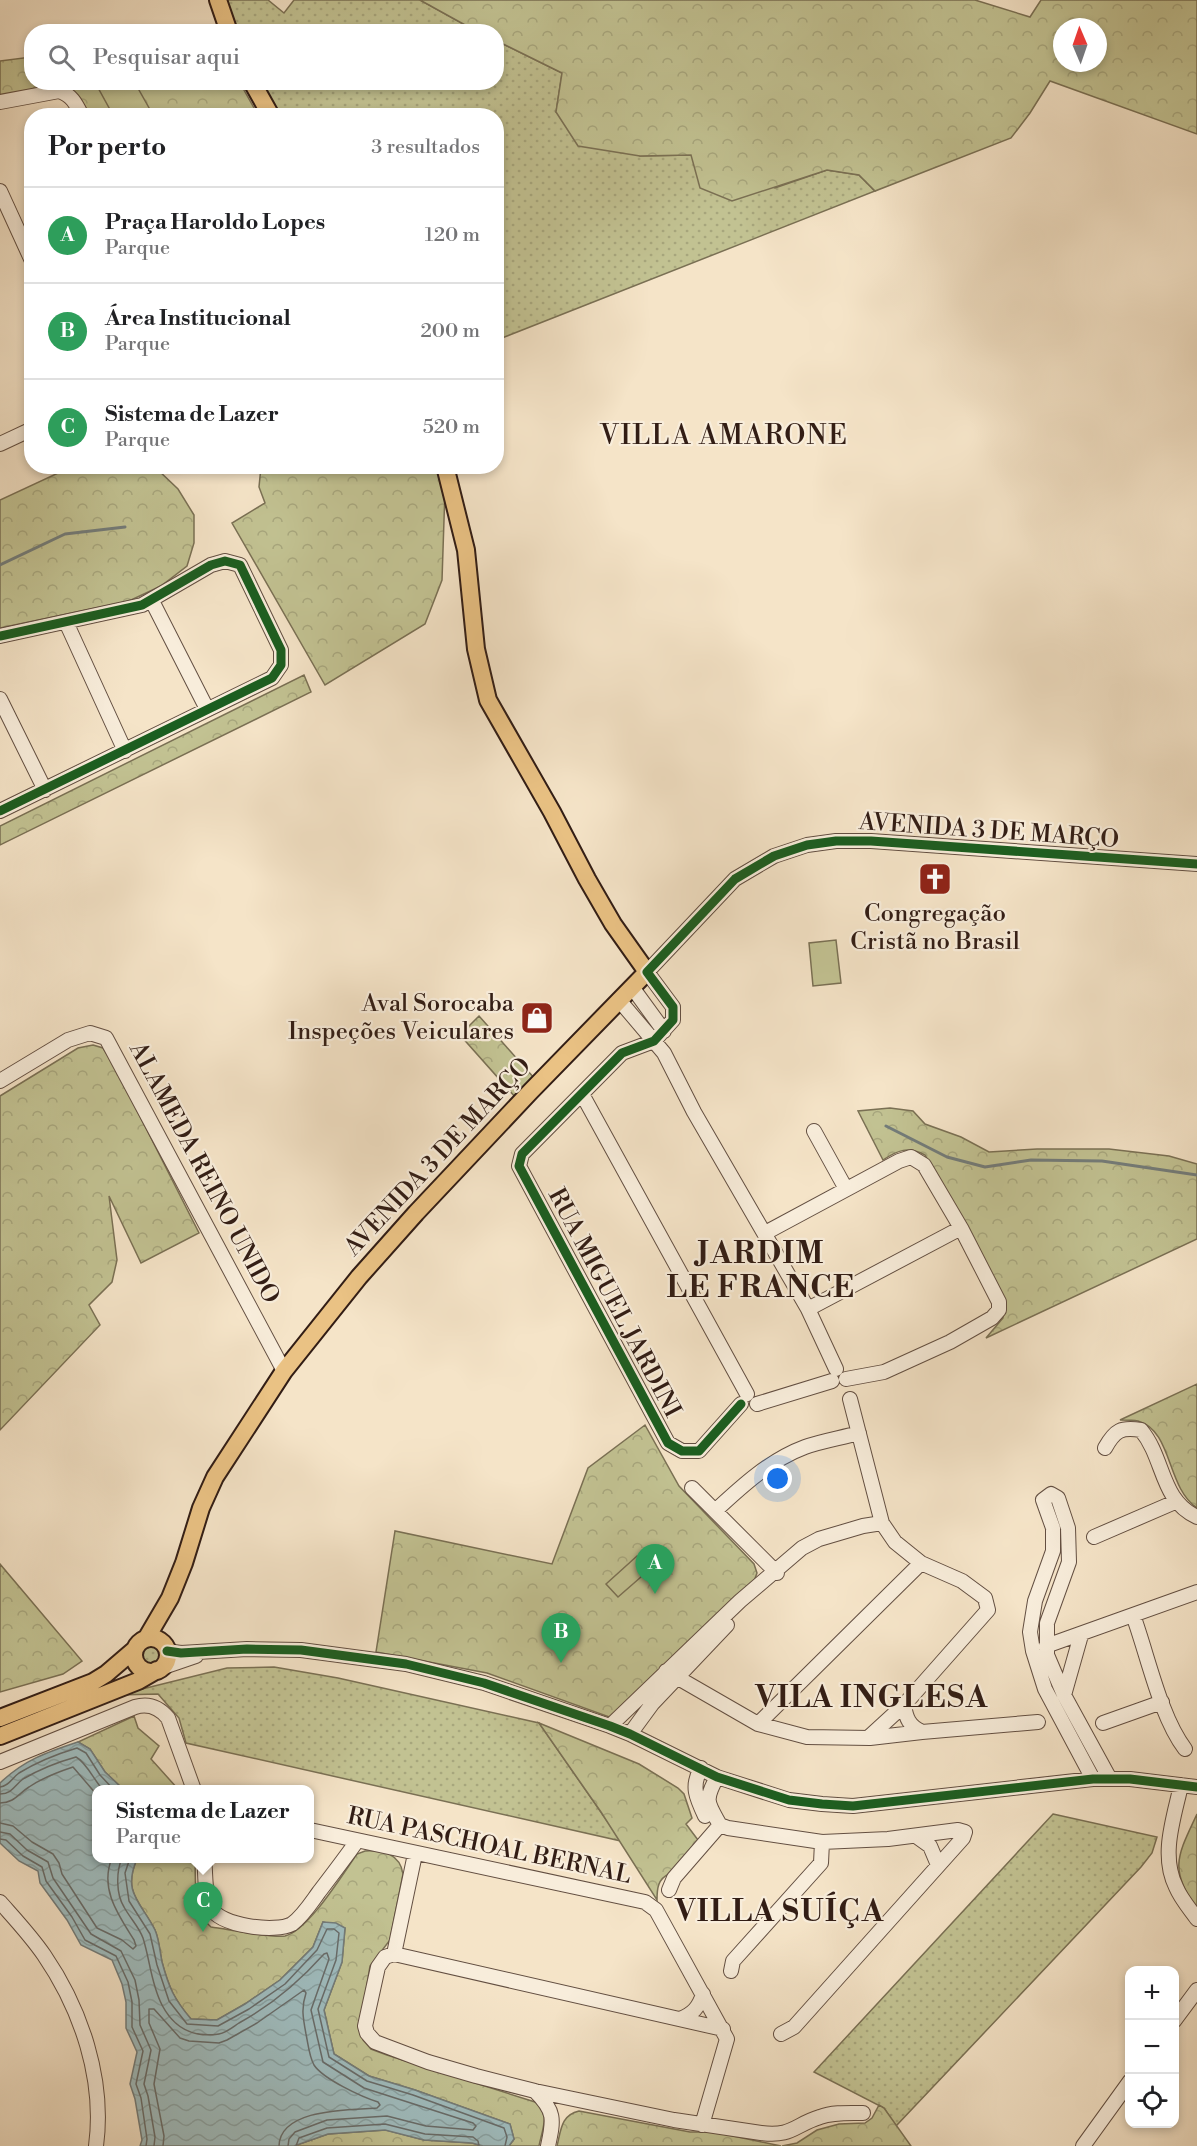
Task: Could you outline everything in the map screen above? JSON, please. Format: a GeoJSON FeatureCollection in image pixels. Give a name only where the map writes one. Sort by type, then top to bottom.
{"type":"FeatureCollection","features":[{"type":"Feature","properties":{"kind":"main road"},"geometry":{"type":"LineString","coordinates":[[218,0],[226,24]]}},
{"type":"Feature","properties":{"kind":"main road"},"geometry":{"type":"LineString","coordinates":[[256,90],[267,108]]}},
{"type":"Feature","properties":{"kind":"main road"},"geometry":{"type":"LineString","coordinates":[[447,474],[466,550],[476,649],[488,700],[552,812],[586,879],[613,924],[647,972]]}},
{"type":"Feature","properties":{"kind":"main road","name":"AVENIDA 3 DE MARÇO"},"geometry":{"type":"LineString","coordinates":[[0,1718],[93,1682],[140,1644],[170,1598],[184,1563],[201,1508],[215,1477],[284,1371],[359,1277],[416,1213],[647,972]]}},
{"type":"Feature","properties":{"kind":"main road","name":"AVENIDA 3 DE MARÇO"},"geometry":{"type":"LineString","coordinates":[[165,1647],[170,1598]]}},
{"type":"Feature","properties":{"kind":"main road"},"geometry":{"type":"LineString","coordinates":[[0,1736],[138,1681],[159,1669],[166,1660],[165,1647],[155,1639],[140,1644],[134,1659],[139,1667],[148,1671],[159,1669]]}},
{"type":"Feature","properties":{"kind":"street"},"geometry":{"type":"LineString","coordinates":[[0,102],[59,91],[75,101],[78,108]]}},
{"type":"Feature","properties":{"kind":"street"},"geometry":{"type":"LineString","coordinates":[[0,191],[24,244]]}},
{"type":"Feature","properties":{"kind":"street"},"geometry":{"type":"LineString","coordinates":[[0,444],[24,433]]}},
{"type":"Feature","properties":{"kind":"street"},"geometry":{"type":"LineString","coordinates":[[0,636],[142,606],[211,565],[225,561],[240,565],[281,650],[281,665],[272,678],[0,812]]}},
{"type":"Feature","properties":{"kind":"street"},"geometry":{"type":"LineString","coordinates":[[152,601],[207,710]]}},
{"type":"Feature","properties":{"kind":"street"},"geometry":{"type":"LineString","coordinates":[[66,622],[125,751]]}},
{"type":"Feature","properties":{"kind":"street"},"geometry":{"type":"LineString","coordinates":[[0,699],[45,790]]}},
{"type":"Feature","properties":{"kind":"street","name":"AVENIDA 3 DE MARÇO"},"geometry":{"type":"LineString","coordinates":[[647,972],[735,879],[774,856],[807,845],[836,841],[871,841],[1197,864]]}},
{"type":"Feature","properties":{"kind":"street"},"geometry":{"type":"LineString","coordinates":[[647,972],[674,1008],[673,1020],[659,1036],[622,1053],[582,1094],[748,1401],[838,1376],[884,1372],[950,1342],[992,1318],[999,1310],[999,1302],[961,1228],[924,1165],[911,1157],[899,1161],[765,1233]]}},
{"type":"Feature","properties":{"kind":"street"},"geometry":{"type":"LineString","coordinates":[[632,987],[659,1036],[664,1053],[694,1113],[808,1309],[838,1376]]}},
{"type":"Feature","properties":{"kind":"street"},"geometry":{"type":"LineString","coordinates":[[619,1000],[659,1036]]}},
{"type":"Feature","properties":{"kind":"street","name":"ALAMEDA REINO UNIDO"},"geometry":{"type":"LineString","coordinates":[[0,1081],[68,1040],[90,1033],[106,1038],[284,1371]]}},
{"type":"Feature","properties":{"kind":"street","name":"RUA MIGUEL JARDINI"},"geometry":{"type":"LineString","coordinates":[[582,1094],[522,1154],[519,1166],[668,1443],[682,1451],[699,1451],[748,1401]]}},
{"type":"Feature","properties":{"kind":"street"},"geometry":{"type":"LineString","coordinates":[[814,1131],[846,1189]]}},
{"type":"Feature","properties":{"kind":"street"},"geometry":{"type":"LineString","coordinates":[[808,1309],[961,1228]]}},
{"type":"Feature","properties":{"kind":"street"},"geometry":{"type":"LineString","coordinates":[[850,1400],[882,1523],[895,1542],[921,1563],[962,1581],[985,1598],[988,1610],[904,1705],[868,1738]]}},
{"type":"Feature","properties":{"kind":"street"},"geometry":{"type":"LineString","coordinates":[[1105,1448],[1112,1435],[1127,1428],[1142,1430],[1152,1442],[1175,1502],[1194,1516],[1197,1530]]}},
{"type":"Feature","properties":{"kind":"street"},"geometry":{"type":"LineString","coordinates":[[715,1511],[751,1477],[779,1460],[804,1448],[859,1432]]}},
{"type":"Feature","properties":{"kind":"street"},"geometry":{"type":"LineString","coordinates":[[692,1488],[778,1569]]}},
{"type":"Feature","properties":{"kind":"street"},"geometry":{"type":"LineString","coordinates":[[1093,1779],[1046,1689],[1033,1651],[1030,1632],[1035,1601],[1053,1551],[1053,1528],[1043,1500],[1051,1494],[1058,1498],[1068,1528],[1069,1562],[1047,1623],[1046,1646],[1051,1668],[1110,1779]]}},
{"type":"Feature","properties":{"kind":"street"},"geometry":{"type":"LineString","coordinates":[[1094,1536],[1175,1502]]}},
{"type":"Feature","properties":{"kind":"street"},"geometry":{"type":"LineString","coordinates":[[610,1726],[671,1674],[802,1548],[819,1539],[882,1523]]}},
{"type":"Feature","properties":{"kind":"street"},"geometry":{"type":"LineString","coordinates":[[1047,1571],[1069,1562]]}},
{"type":"Feature","properties":{"kind":"street"},"geometry":{"type":"LineString","coordinates":[[758,1724],[921,1563]]}},
{"type":"Feature","properties":{"kind":"street"},"geometry":{"type":"LineString","coordinates":[[1046,1646],[1197,1592]]}},
{"type":"Feature","properties":{"kind":"street"},"geometry":{"type":"LineString","coordinates":[[1133,1615],[1162,1701],[1178,1739],[1185,1749]]}},
{"type":"Feature","properties":{"kind":"street"},"geometry":{"type":"LineString","coordinates":[[1047,1623],[1056,1633],[1081,1635]]}},
{"type":"Feature","properties":{"kind":"street"},"geometry":{"type":"LineString","coordinates":[[1064,1695],[1081,1635]]}},
{"type":"Feature","properties":{"kind":"street"},"geometry":{"type":"LineString","coordinates":[[165,1647],[181,1653],[301,1650],[406,1664],[484,1683],[610,1726],[717,1777],[789,1800],[853,1806],[1093,1779],[1130,1779],[1197,1788]]}},
{"type":"Feature","properties":{"kind":"street"},"geometry":{"type":"LineString","coordinates":[[159,1669],[219,1651]]}},
{"type":"Feature","properties":{"kind":"street"},"geometry":{"type":"LineString","coordinates":[[671,1674],[758,1724],[807,1737],[868,1738],[1038,1722]]}},
{"type":"Feature","properties":{"kind":"street"},"geometry":{"type":"LineString","coordinates":[[630,1734],[671,1674]]}},
{"type":"Feature","properties":{"kind":"street"},"geometry":{"type":"LineString","coordinates":[[1103,1723],[1162,1701]]}},
{"type":"Feature","properties":{"kind":"street"},"geometry":{"type":"LineString","coordinates":[[0,1762],[135,1707],[148,1705],[168,1718],[192,1785]]}},
{"type":"Feature","properties":{"kind":"street"},"geometry":{"type":"LineString","coordinates":[[904,1705],[909,1723],[922,1732]]}},
{"type":"Feature","properties":{"kind":"street"},"geometry":{"type":"LineString","coordinates":[[701,1768],[695,1779],[694,1789],[702,1809],[717,1829],[822,1842],[916,1836],[958,1830],[964,1833],[963,1838],[794,2027],[781,2034]]}},
{"type":"Feature","properties":{"kind":"street"},"geometry":{"type":"LineString","coordinates":[[717,1777],[710,1791],[708,1802],[717,1829]]}},
{"type":"Feature","properties":{"kind":"street"},"geometry":{"type":"LineString","coordinates":[[1182,1785],[1169,1841],[1168,1867],[1176,1889],[1197,1919]]}},
{"type":"Feature","properties":{"kind":"street"},"geometry":{"type":"LineString","coordinates":[[669,1890],[674,1878],[717,1829]]}},
{"type":"Feature","properties":{"kind":"street","name":"RUA PASCHOAL BERNAL"},"geometry":{"type":"LineString","coordinates":[[314,1831],[645,1902],[656,1910],[703,1994]]}},
{"type":"Feature","properties":{"kind":"street"},"geometry":{"type":"LineString","coordinates":[[916,1836],[930,1846],[938,1865]]}},
{"type":"Feature","properties":{"kind":"street"},"geometry":{"type":"LineString","coordinates":[[204,1863],[208,1900],[212,1910],[219,1917],[246,1925],[285,1927],[302,1915],[357,1841]]}},
{"type":"Feature","properties":{"kind":"street"},"geometry":{"type":"LineString","coordinates":[[731,1971],[734,1961],[821,1863],[822,1842]]}},
{"type":"Feature","properties":{"kind":"street"},"geometry":{"type":"LineString","coordinates":[[394,1954],[415,1854]]}},
{"type":"Feature","properties":{"kind":"street"},"geometry":{"type":"LineString","coordinates":[[0,1902],[43,1954],[66,1991],[77,2016],[90,2058],[95,2086],[98,2113],[96,2146]]}},
{"type":"Feature","properties":{"kind":"street"},"geometry":{"type":"LineString","coordinates":[[725,2034],[680,2019],[394,1954],[385,1957],[378,1967],[364,2026],[366,2033],[375,2042],[428,2062],[535,2091],[702,2125],[775,2135],[786,2133],[808,2121],[828,2114],[863,2113]]}},
{"type":"Feature","properties":{"kind":"street"},"geometry":{"type":"LineString","coordinates":[[1175,2020],[1197,1990]]}},
{"type":"Feature","properties":{"kind":"street"},"geometry":{"type":"LineString","coordinates":[[680,2019],[695,2010],[703,1994]]}},
{"type":"Feature","properties":{"kind":"street"},"geometry":{"type":"LineString","coordinates":[[702,2125],[725,2034],[703,1994]]}},
{"type":"Feature","properties":{"kind":"street"},"geometry":{"type":"LineString","coordinates":[[1083,2146],[1090,2133],[1125,2088]]}},
{"type":"Feature","properties":{"kind":"street"},"geometry":{"type":"LineString","coordinates":[[535,2091],[550,2108],[553,2123],[548,2146]]}},
{"type":"Feature","properties":{"kind":"street"},"geometry":{"type":"LineString","coordinates":[[553,2123],[564,2109],[585,2102]]}},
{"type":"Feature","properties":{"kind":"green space"},"geometry":{"type":"Polygon","coordinates":[[[225,0],[268,0],[284,13],[294,0],[420,0],[463,24],[234,24],[225,0]]]}},
{"type":"Feature","properties":{"kind":"green space"},"geometry":{"type":"Polygon","coordinates":[[[420,0],[975,0],[1030,17],[1041,0],[1197,0],[1197,134],[1050,81],[1011,138],[875,191],[859,175],[827,170],[732,201],[700,188],[691,155],[640,156],[578,146],[556,112],[562,73],[504,44],[504,24],[463,24],[420,0]]]}},
{"type":"Feature","properties":{"kind":"green space"},"geometry":{"type":"Polygon","coordinates":[[[504,44],[562,73],[556,112],[640,156],[691,155],[775,188],[827,170],[859,175],[875,191],[504,337],[504,108],[273,108],[263,90],[504,90],[504,44]]]}},
{"type":"Feature","properties":{"kind":"green space"},"geometry":{"type":"Polygon","coordinates":[[[24,58],[24,90],[244,90],[254,108],[86,108],[79,97],[0,98],[0,61],[24,58]]]}},
{"type":"Feature","properties":{"kind":"green space"},"geometry":{"type":"Polygon","coordinates":[[[99,90],[139,90],[149,108],[109,108],[99,90]]]}},
{"type":"Feature","properties":{"kind":"green space"},"geometry":{"type":"Polygon","coordinates":[[[56,474],[162,474],[178,489],[194,515],[194,543],[187,566],[161,586],[129,601],[0,628],[0,500],[56,474]]]}},
{"type":"Feature","properties":{"kind":"green space"},"geometry":{"type":"Polygon","coordinates":[[[260,474],[441,474],[445,490],[442,580],[425,624],[325,685],[232,523],[265,503],[259,487],[260,474]]]}},
{"type":"Feature","properties":{"kind":"green space"},"geometry":{"type":"Polygon","coordinates":[[[304,675],[311,692],[0,845],[0,826],[304,675]]]}},
{"type":"Feature","properties":{"kind":"green space"},"geometry":{"type":"Polygon","coordinates":[[[836,940],[841,983],[813,986],[809,943],[836,940]]]}},
{"type":"Feature","properties":{"kind":"green space"},"geometry":{"type":"Polygon","coordinates":[[[479,1016],[535,1079],[516,1098],[460,1035],[479,1016]]]}},
{"type":"Feature","properties":{"kind":"green space"},"geometry":{"type":"Polygon","coordinates":[[[93,1045],[103,1048],[114,1065],[199,1233],[141,1263],[109,1196],[117,1260],[112,1282],[89,1305],[100,1325],[0,1430],[0,1096],[78,1048],[93,1045]]]}},
{"type":"Feature","properties":{"kind":"green space"},"geometry":{"type":"Polygon","coordinates":[[[890,1108],[913,1111],[925,1124],[961,1137],[989,1152],[1109,1149],[1169,1156],[1197,1164],[1197,1239],[986,1338],[1003,1318],[1004,1298],[925,1155],[903,1150],[883,1160],[858,1111],[890,1108]]]}},
{"type":"Feature","properties":{"kind":"green space"},"geometry":{"type":"Polygon","coordinates":[[[1197,1384],[1197,1508],[1187,1499],[1180,1487],[1158,1436],[1138,1421],[1120,1420],[1197,1384]]]}},
{"type":"Feature","properties":{"kind":"green space"},"geometry":{"type":"Polygon","coordinates":[[[645,1425],[679,1486],[754,1564],[757,1573],[754,1581],[612,1718],[487,1673],[376,1652],[395,1531],[552,1564],[588,1468],[645,1425]]]}},
{"type":"Feature","properties":{"kind":"green space"},"geometry":{"type":"Polygon","coordinates":[[[637,1556],[649,1570],[618,1597],[606,1584],[637,1556]]]}},
{"type":"Feature","properties":{"kind":"green space"},"geometry":{"type":"Polygon","coordinates":[[[0,1564],[82,1661],[63,1674],[0,1692],[0,1564]]]}},
{"type":"Feature","properties":{"kind":"green space"},"geometry":{"type":"Polygon","coordinates":[[[150,1644],[158,1647],[161,1655],[158,1663],[150,1666],[142,1663],[139,1655],[142,1647],[150,1644]]]}},
{"type":"Feature","properties":{"kind":"green space"},"geometry":{"type":"Polygon","coordinates":[[[274,1667],[338,1678],[539,1723],[621,1841],[186,1743],[179,1718],[158,1694],[118,1695],[227,1668],[274,1667]]]}},
{"type":"Feature","properties":{"kind":"green space"},"geometry":{"type":"Polygon","coordinates":[[[134,1716],[138,1728],[159,1746],[151,1759],[174,1785],[119,1785],[105,1772],[90,1749],[78,1742],[134,1716]]]}},
{"type":"Feature","properties":{"kind":"green space"},"geometry":{"type":"Polygon","coordinates":[[[539,1723],[639,1764],[684,1794],[692,1818],[686,1824],[698,1840],[669,1874],[660,1881],[657,1900],[601,1812],[539,1723]]]}},
{"type":"Feature","properties":{"kind":"green space"},"geometry":{"type":"Polygon","coordinates":[[[1053,1814],[1157,1837],[1152,1853],[1141,1867],[896,2126],[884,2108],[814,2072],[1053,1814]]]}},
{"type":"Feature","properties":{"kind":"green space"},"geometry":{"type":"Polygon","coordinates":[[[1197,1814],[1197,1909],[1182,1883],[1179,1862],[1197,1814]]]}},
{"type":"Feature","properties":{"kind":"green space"},"geometry":{"type":"Polygon","coordinates":[[[365,1851],[379,1851],[390,1855],[398,1862],[403,1874],[390,1940],[370,1966],[360,2028],[363,2040],[371,2049],[387,2055],[535,2102],[543,2111],[544,2117],[539,2146],[509,2146],[514,2139],[510,2124],[369,2076],[334,2054],[324,2010],[342,1962],[345,1928],[323,1922],[313,1947],[280,1980],[217,2020],[191,2019],[176,1999],[162,1962],[155,1930],[132,1889],[136,1863],[195,1863],[198,1905],[205,1921],[211,1927],[260,1935],[285,1936],[294,1932],[314,1913],[357,1854],[365,1851]]]}},
{"type":"Feature","properties":{"kind":"green space"},"geometry":{"type":"Polygon","coordinates":[[[879,2105],[884,2108],[911,2146],[782,2146],[797,2143],[817,2130],[839,2124],[865,2123],[872,2118],[879,2105]]]}},
{"type":"Feature","properties":{"kind":"green space"},"geometry":{"type":"Polygon","coordinates":[[[579,2111],[690,2132],[714,2132],[781,2146],[557,2146],[565,2120],[579,2111]]]}},
{"type":"Feature","properties":{"kind":"green space"},"geometry":{"type":"Polygon","coordinates":[[[386,2130],[424,2140],[472,2143],[483,2146],[294,2146],[328,2134],[386,2130]]]}},
{"type":"Feature","properties":{"kind":"water"},"geometry":{"type":"Polygon","coordinates":[[[78,1742],[90,1749],[105,1772],[119,1785],[92,1785],[92,1863],[136,1863],[132,1889],[156,1934],[170,1986],[176,1999],[191,2019],[217,2020],[245,2004],[280,1980],[313,1947],[323,1922],[336,1923],[345,1928],[342,1962],[324,2010],[334,2054],[369,2076],[510,2124],[514,2139],[509,2146],[483,2146],[472,2143],[424,2140],[385,2130],[328,2134],[294,2146],[140,2146],[142,2140],[130,2084],[137,2052],[126,2028],[126,2002],[122,1984],[112,1960],[81,1945],[67,1920],[40,1883],[38,1871],[19,1861],[0,1843],[0,1783],[18,1768],[56,1749],[78,1742]]]}},
{"type":"Feature","properties":{"kind":"waterway"},"geometry":{"type":"LineString","coordinates":[[0,565],[65,534],[125,527]]}},
{"type":"Feature","properties":{"kind":"waterway"},"geometry":{"type":"LineString","coordinates":[[886,1126],[947,1157],[985,1167],[1031,1160],[1102,1161],[1197,1175]]}},
{"type":"Feature","properties":{"kind":"cycle path"},"geometry":{"type":"LineString","coordinates":[[0,636],[142,605],[211,565],[225,561],[240,565],[281,650],[281,665],[272,678],[0,811]]}},
{"type":"Feature","properties":{"kind":"cycle path"},"geometry":{"type":"LineString","coordinates":[[741,1404],[699,1451],[682,1451],[668,1443],[519,1166],[522,1154],[622,1053],[654,1041],[673,1020],[673,1007],[647,972],[735,879],[774,856],[807,845],[836,841],[871,841],[1197,864]]}},
{"type":"Feature","properties":{"kind":"cycle path"},"geometry":{"type":"LineString","coordinates":[[167,1651],[181,1653],[247,1649],[301,1650],[406,1664],[484,1683],[610,1726],[717,1777],[789,1800],[853,1806],[1093,1779],[1130,1779],[1197,1787]]}},
{"type":"Feature","properties":{"kind":"place","name":"Congregação Cristã no Brasil"},"geometry":{"type":"Point","coordinates":[935,879]}},
{"type":"Feature","properties":{"kind":"place","name":"Aval Sorocaba Inspeções Veiculares"},"geometry":{"type":"Point","coordinates":[537,1018]}},
{"type":"Feature","properties":{"kind":"place","name":"Praça Haroldo Lopes"},"geometry":{"type":"Point","coordinates":[655,1594]}},
{"type":"Feature","properties":{"kind":"place","name":"Área Institucional"},"geometry":{"type":"Point","coordinates":[561,1663]}},
{"type":"Feature","properties":{"kind":"place","name":"Sistema de Lazer"},"geometry":{"type":"Point","coordinates":[203,1932]}},
{"type":"Feature","properties":{"kind":"district","name":"VILLA AMARONE"},"geometry":{"type":"Point","coordinates":[724,436]}},
{"type":"Feature","properties":{"kind":"district","name":"JARDIM LE FRANCE"},"geometry":{"type":"Point","coordinates":[761,1271]}},
{"type":"Feature","properties":{"kind":"district","name":"VILA INGLESA"},"geometry":{"type":"Point","coordinates":[872,1698]}},
{"type":"Feature","properties":{"kind":"district","name":"VILLA SUÍÇA"},"geometry":{"type":"Point","coordinates":[780,1912]}}]}
